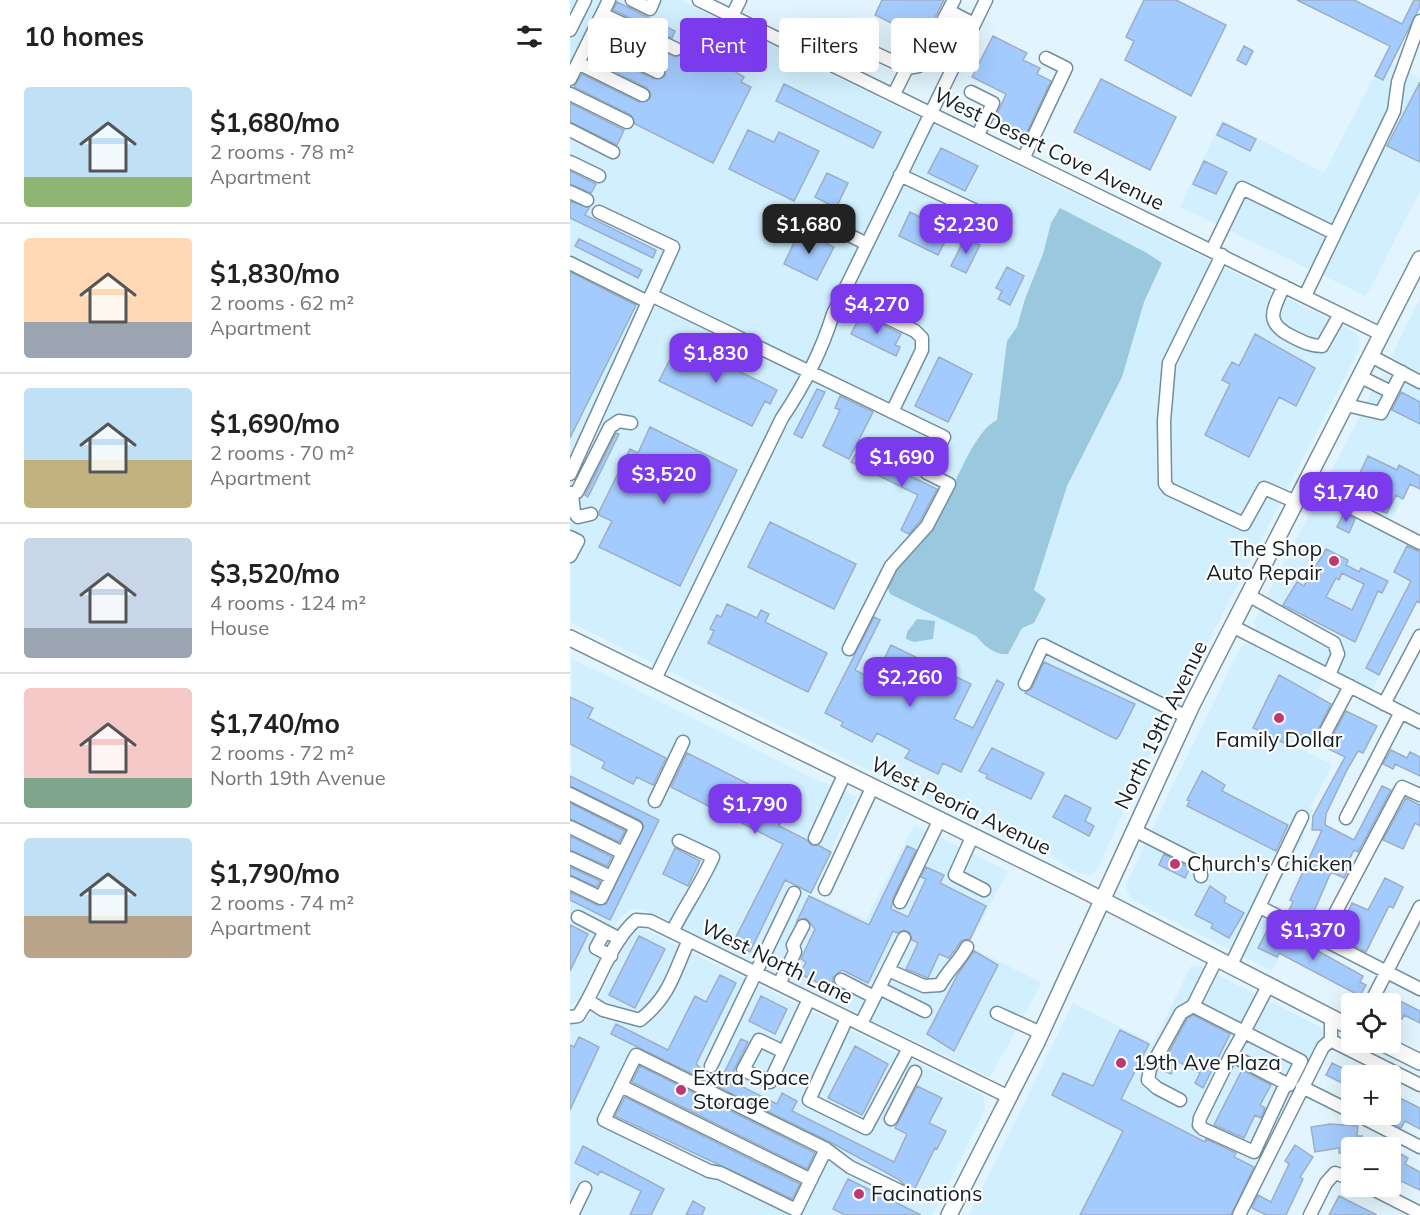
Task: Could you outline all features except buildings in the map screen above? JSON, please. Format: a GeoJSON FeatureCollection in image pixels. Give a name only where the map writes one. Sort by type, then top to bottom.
{"type":"FeatureCollection","features":[{"type":"Feature","properties":{"kind":"main road","name":"North 19th Avenue"},"geometry":{"type":"LineString","coordinates":[[949,1215],[1041,1033],[1187,717],[1420,259]]}},
{"type":"Feature","properties":{"kind":"main road","name":"West Peoria Avenue"},"geometry":{"type":"LineString","coordinates":[[570,638],[1103,900],[1341,1022]]}},
{"type":"Feature","properties":{"kind":"main road"},"geometry":{"type":"LineString","coordinates":[[1401,1052],[1420,1062]]}},
{"type":"Feature","properties":{"kind":"street"},"geometry":{"type":"LineString","coordinates":[[570,30],[585,0]]}},
{"type":"Feature","properties":{"kind":"street"},"geometry":{"type":"LineString","coordinates":[[600,18],[609,0]]}},
{"type":"Feature","properties":{"kind":"street"},"geometry":{"type":"LineString","coordinates":[[632,0],[650,9],[654,0]]}},
{"type":"Feature","properties":{"kind":"street","name":"West Desert Cove Avenue"},"geometry":{"type":"LineString","coordinates":[[699,0],[779,39]]}},
{"type":"Feature","properties":{"kind":"street"},"geometry":{"type":"LineString","coordinates":[[732,16],[740,0]]}},
{"type":"Feature","properties":{"kind":"street"},"geometry":{"type":"LineString","coordinates":[[977,18],[986,0]]}},
{"type":"Feature","properties":{"kind":"street"},"geometry":{"type":"LineString","coordinates":[[951,5],[967,18]]}},
{"type":"Feature","properties":{"kind":"street"},"geometry":{"type":"LineString","coordinates":[[602,14],[676,49]]}},
{"type":"Feature","properties":{"kind":"street"},"geometry":{"type":"LineString","coordinates":[[1305,297],[1394,111],[1398,82],[1420,21]]}},
{"type":"Feature","properties":{"kind":"street"},"geometry":{"type":"LineString","coordinates":[[570,78],[588,43]]}},
{"type":"Feature","properties":{"kind":"street"},"geometry":{"type":"LineString","coordinates":[[1024,158],[1066,68],[1046,58]]}},
{"type":"Feature","properties":{"kind":"street"},"geometry":{"type":"LineString","coordinates":[[578,63],[643,95]]}},
{"type":"Feature","properties":{"kind":"street","name":"West Desert Cove Avenue"},"geometry":{"type":"LineString","coordinates":[[847,72],[1382,334]]}},
{"type":"Feature","properties":{"kind":"street"},"geometry":{"type":"LineString","coordinates":[[894,94],[905,72]]}},
{"type":"Feature","properties":{"kind":"street"},"geometry":{"type":"LineString","coordinates":[[655,679],[782,418],[811,372],[842,296],[951,72]]}},
{"type":"Feature","properties":{"kind":"street"},"geometry":{"type":"LineString","coordinates":[[971,92],[993,103],[978,135]]}},
{"type":"Feature","properties":{"kind":"street"},"geometry":{"type":"LineString","coordinates":[[570,94],[627,122]]}},
{"type":"Feature","properties":{"kind":"street"},"geometry":{"type":"LineString","coordinates":[[570,130],[613,152]]}},
{"type":"Feature","properties":{"kind":"street"},"geometry":{"type":"LineString","coordinates":[[570,162],[599,176]]}},
{"type":"Feature","properties":{"kind":"street"},"geometry":{"type":"LineString","coordinates":[[900,175],[989,217]]}},
{"type":"Feature","properties":{"kind":"street"},"geometry":{"type":"LineString","coordinates":[[1296,502],[1264,488],[1244,524],[1169,489],[1165,484],[1164,421],[1169,363],[1217,253],[1242,188],[1334,233]]}},
{"type":"Feature","properties":{"kind":"street"},"geometry":{"type":"LineString","coordinates":[[570,192],[587,200]]}},
{"type":"Feature","properties":{"kind":"street"},"geometry":{"type":"LineString","coordinates":[[570,474],[673,248],[599,212]]}},
{"type":"Feature","properties":{"kind":"street"},"geometry":{"type":"LineString","coordinates":[[806,213],[867,244]]}},
{"type":"Feature","properties":{"kind":"street"},"geometry":{"type":"LineString","coordinates":[[570,263],[811,372],[944,437],[927,473],[949,484],[927,526],[891,566],[849,649]]}},
{"type":"Feature","properties":{"kind":"street"},"geometry":{"type":"LineString","coordinates":[[1284,286],[1273,310],[1273,318],[1280,331],[1306,344],[1322,346],[1340,314]]}},
{"type":"Feature","properties":{"kind":"street"},"geometry":{"type":"LineString","coordinates":[[842,296],[915,331],[922,338],[922,350],[892,412]]}},
{"type":"Feature","properties":{"kind":"street"},"geometry":{"type":"LineString","coordinates":[[1371,356],[1420,382]]}},
{"type":"Feature","properties":{"kind":"street"},"geometry":{"type":"LineString","coordinates":[[1346,405],[1381,413],[1402,372]]}},
{"type":"Feature","properties":{"kind":"street"},"geometry":{"type":"LineString","coordinates":[[1360,377],[1391,393]]}},
{"type":"Feature","properties":{"kind":"street"},"geometry":{"type":"LineString","coordinates":[[591,514],[578,517],[574,512],[571,494],[577,492],[610,427],[619,421],[631,423]]}},
{"type":"Feature","properties":{"kind":"street"},"geometry":{"type":"LineString","coordinates":[[1305,484],[1420,543]]}},
{"type":"Feature","properties":{"kind":"street"},"geometry":{"type":"LineString","coordinates":[[570,537],[578,541],[570,556]]}},
{"type":"Feature","properties":{"kind":"street"},"geometry":{"type":"LineString","coordinates":[[1248,595],[1334,643],[1338,654],[1329,675]]}},
{"type":"Feature","properties":{"kind":"street"},"geometry":{"type":"LineString","coordinates":[[1232,626],[1420,722]]}},
{"type":"Feature","properties":{"kind":"street"},"geometry":{"type":"LineString","coordinates":[[1384,704],[1420,636]]}},
{"type":"Feature","properties":{"kind":"street"},"geometry":{"type":"LineString","coordinates":[[1024,684],[1043,645],[1187,717]]}},
{"type":"Feature","properties":{"kind":"street"},"geometry":{"type":"LineString","coordinates":[[1324,735],[1350,686]]}},
{"type":"Feature","properties":{"kind":"street"},"geometry":{"type":"LineString","coordinates":[[1346,818],[1401,712]]}},
{"type":"Feature","properties":{"kind":"street"},"geometry":{"type":"LineString","coordinates":[[655,801],[683,742]]}},
{"type":"Feature","properties":{"kind":"street"},"geometry":{"type":"LineString","coordinates":[[815,838],[845,772]]}},
{"type":"Feature","properties":{"kind":"street"},"geometry":{"type":"LineString","coordinates":[[825,889],[873,786]]}},
{"type":"Feature","properties":{"kind":"street"},"geometry":{"type":"LineString","coordinates":[[1322,939],[1402,787],[1420,795]]}},
{"type":"Feature","properties":{"kind":"street"},"geometry":{"type":"LineString","coordinates":[[570,794],[636,826],[601,898],[570,883]]}},
{"type":"Feature","properties":{"kind":"street"},"geometry":{"type":"LineString","coordinates":[[1231,965],[1302,817]]}},
{"type":"Feature","properties":{"kind":"street"},"geometry":{"type":"LineString","coordinates":[[900,902],[940,819]]}},
{"type":"Feature","properties":{"kind":"street"},"geometry":{"type":"LineString","coordinates":[[570,827],[623,853]]}},
{"type":"Feature","properties":{"kind":"street"},"geometry":{"type":"LineString","coordinates":[[1134,830],[1199,863],[1201,876]]}},
{"type":"Feature","properties":{"kind":"street"},"geometry":{"type":"LineString","coordinates":[[973,836],[955,875],[984,890]]}},
{"type":"Feature","properties":{"kind":"street"},"geometry":{"type":"LineString","coordinates":[[672,932],[689,898],[697,891],[713,857],[679,841]]}},
{"type":"Feature","properties":{"kind":"street"},"geometry":{"type":"LineString","coordinates":[[570,858],[611,877]]}},
{"type":"Feature","properties":{"kind":"street"},"geometry":{"type":"LineString","coordinates":[[711,1066],[794,893]]}},
{"type":"Feature","properties":{"kind":"street"},"geometry":{"type":"LineString","coordinates":[[1260,907],[1420,989]]}},
{"type":"Feature","properties":{"kind":"street"},"geometry":{"type":"LineString","coordinates":[[1376,993],[1420,907]]}},
{"type":"Feature","properties":{"kind":"street"},"geometry":{"type":"LineString","coordinates":[[578,917],[620,939]]}},
{"type":"Feature","properties":{"kind":"street","name":"West North Lane"},"geometry":{"type":"LineString","coordinates":[[570,1017],[578,1016],[589,1001],[625,929],[636,920],[650,921],[1009,1097]]}},
{"type":"Feature","properties":{"kind":"street"},"geometry":{"type":"LineString","coordinates":[[779,984],[795,952],[793,945],[803,926]]}},
{"type":"Feature","properties":{"kind":"street"},"geometry":{"type":"LineString","coordinates":[[605,932],[596,948],[611,956]]}},
{"type":"Feature","properties":{"kind":"street"},"geometry":{"type":"LineString","coordinates":[[861,1024],[904,938]]}},
{"type":"Feature","properties":{"kind":"street"},"geometry":{"type":"LineString","coordinates":[[589,1001],[621,1017],[640,1020],[662,1001],[680,966],[689,940]]}},
{"type":"Feature","properties":{"kind":"street"},"geometry":{"type":"LineString","coordinates":[[888,970],[924,986],[940,985],[948,970],[959,963],[967,947]]}},
{"type":"Feature","properties":{"kind":"street"},"geometry":{"type":"LineString","coordinates":[[1180,1101],[1148,1080],[1150,1069],[1181,1013],[1193,1006],[1216,958]]}},
{"type":"Feature","properties":{"kind":"street"},"geometry":{"type":"LineString","coordinates":[[841,980],[926,1011]]}},
{"type":"Feature","properties":{"kind":"street"},"geometry":{"type":"LineString","coordinates":[[1269,984],[1231,1055],[1198,1125],[1254,1152],[1286,1083]]}},
{"type":"Feature","properties":{"kind":"street"},"geometry":{"type":"LineString","coordinates":[[784,1052],[809,999]]}},
{"type":"Feature","properties":{"kind":"street"},"geometry":{"type":"LineString","coordinates":[[1193,1006],[1301,1061],[1289,1085],[1231,1055]]}},
{"type":"Feature","properties":{"kind":"street"},"geometry":{"type":"LineString","coordinates":[[997,1013],[1041,1033]]}},
{"type":"Feature","properties":{"kind":"street"},"geometry":{"type":"LineString","coordinates":[[1239,1215],[1323,1047],[1331,1040],[1331,1017]]}},
{"type":"Feature","properties":{"kind":"street"},"geometry":{"type":"LineString","coordinates":[[848,1018],[810,1100],[866,1128],[909,1048]]}},
{"type":"Feature","properties":{"kind":"street"},"geometry":{"type":"LineString","coordinates":[[1331,1040],[1420,1085]]}},
{"type":"Feature","properties":{"kind":"street"},"geometry":{"type":"LineString","coordinates":[[826,1149],[796,1210],[604,1120],[636,1055],[826,1149],[850,1167],[902,1192]]}},
{"type":"Feature","properties":{"kind":"street"},"geometry":{"type":"LineString","coordinates":[[891,1119],[915,1072]]}},
{"type":"Feature","properties":{"kind":"street"},"geometry":{"type":"LineString","coordinates":[[621,1086],[811,1180]]}},
{"type":"Feature","properties":{"kind":"street"},"geometry":{"type":"LineString","coordinates":[[1302,1087],[1341,1106]]}},
{"type":"Feature","properties":{"kind":"street"},"geometry":{"type":"LineString","coordinates":[[1377,1125],[1420,1147]]}},
{"type":"Feature","properties":{"kind":"street"},"geometry":{"type":"LineString","coordinates":[[1310,1215],[1326,1183],[1335,1173],[1341,1175]]}},
{"type":"Feature","properties":{"kind":"street"},"geometry":{"type":"LineString","coordinates":[[572,1215],[585,1188]]}},
{"type":"Feature","properties":{"kind":"street"},"geometry":{"type":"LineString","coordinates":[[1388,1197],[1420,1214]]}},
{"type":"Feature","properties":{"kind":"shaded area"},"geometry":{"type":"Polygon","coordinates":[[[570,0],[680,0],[717,18],[680,18],[680,72],[767,72],[767,43],[779,49],[779,72],[826,72],[1355,332],[1359,338],[1359,350],[1149,756],[1097,870],[1091,875],[1077,873],[1021,839],[1002,836],[570,622],[570,0]]]}},
{"type":"Feature","properties":{"kind":"shaded area"},"geometry":{"type":"Polygon","coordinates":[[[1383,59],[1420,78],[1420,191],[1366,296],[1180,207],[1222,120],[1324,173],[1383,59]]]}},
{"type":"Feature","properties":{"kind":"shaded area"},"geometry":{"type":"Polygon","coordinates":[[[1060,208],[1162,263],[1144,302],[1122,377],[1067,486],[1034,590],[1046,599],[1034,623],[1022,628],[1008,654],[1003,654],[990,649],[976,636],[890,594],[887,585],[936,523],[969,454],[987,427],[997,420],[1007,341],[1017,327],[1025,299],[1043,254],[1051,223],[1060,208]]]}},
{"type":"Feature","properties":{"kind":"shaded area"},"geometry":{"type":"Polygon","coordinates":[[[1420,298],[1420,374],[1394,360],[1392,355],[1420,298]]]}},
{"type":"Feature","properties":{"kind":"shaded area"},"geometry":{"type":"Polygon","coordinates":[[[1384,374],[1420,389],[1420,489],[1410,485],[1384,533],[1420,552],[1420,596],[1372,690],[1257,632],[1254,622],[1379,378],[1384,374]]]}},
{"type":"Feature","properties":{"kind":"shaded area"},"geometry":{"type":"Polygon","coordinates":[[[917,619],[935,621],[933,639],[914,642],[906,639],[907,632],[917,619]]]}},
{"type":"Feature","properties":{"kind":"shaded area"},"geometry":{"type":"Polygon","coordinates":[[[1251,642],[1324,680],[1291,744],[1332,765],[1310,808],[1313,810],[1302,832],[1305,834],[1264,913],[1295,929],[1272,971],[1134,901],[1126,885],[1241,647],[1251,642]]]}},
{"type":"Feature","properties":{"kind":"shaded area"},"geometry":{"type":"Polygon","coordinates":[[[572,660],[609,676],[813,778],[857,797],[809,894],[866,920],[914,825],[1008,871],[968,946],[1042,983],[990,1077],[641,909],[632,909],[619,918],[579,999],[570,1005],[572,660]]]}},
{"type":"Feature","properties":{"kind":"shaded area"},"geometry":{"type":"Polygon","coordinates":[[[644,929],[980,1094],[984,1098],[985,1110],[933,1215],[570,1215],[570,1025],[584,1022],[591,1014],[629,936],[636,930],[644,929]]]}},
{"type":"Feature","properties":{"kind":"shaded area"},"geometry":{"type":"Polygon","coordinates":[[[1191,966],[1202,967],[1319,1026],[1325,1036],[1236,1215],[969,1215],[1073,1003],[1153,1043],[1191,966]]]}},
{"type":"Feature","properties":{"kind":"place","name":"The Shop Auto Repair"},"geometry":{"type":"Point","coordinates":[1334,561]}},
{"type":"Feature","properties":{"kind":"place","name":"Family Dollar"},"geometry":{"type":"Point","coordinates":[1279,718]}},
{"type":"Feature","properties":{"kind":"place","name":"Church's Chicken"},"geometry":{"type":"Point","coordinates":[1175,864]}},
{"type":"Feature","properties":{"kind":"place","name":"19th Ave Plaza"},"geometry":{"type":"Point","coordinates":[1121,1063]}},
{"type":"Feature","properties":{"kind":"place","name":"Extra Space Storage"},"geometry":{"type":"Point","coordinates":[681,1090]}},
{"type":"Feature","properties":{"kind":"place","name":"Facinations"},"geometry":{"type":"Point","coordinates":[859,1194]}}]}
